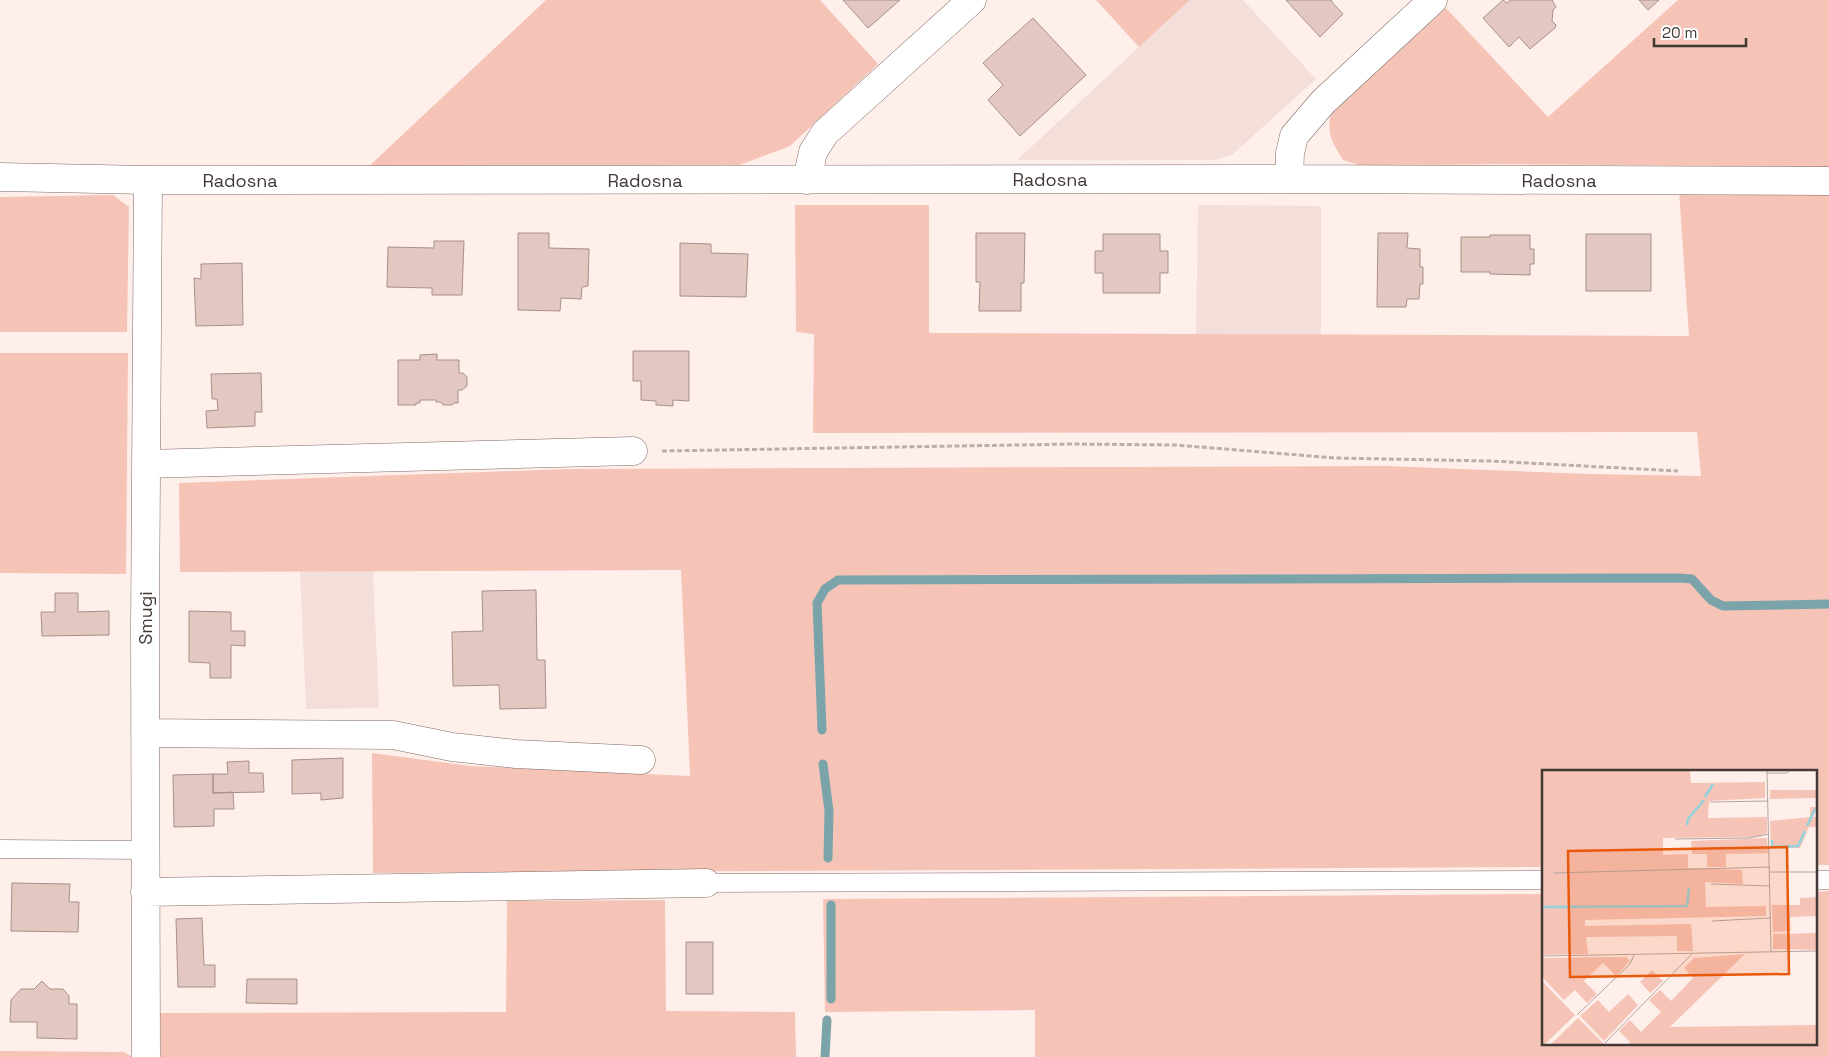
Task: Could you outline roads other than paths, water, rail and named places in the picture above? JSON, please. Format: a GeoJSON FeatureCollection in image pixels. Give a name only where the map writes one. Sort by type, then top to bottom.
{"type":"FeatureCollection","features":[{"type":"Feature","properties":{"kind":"street"},"geometry":{"type":"LineString","coordinates":[[807,180],[813,152],[825,133],[972,0]]}},
{"type":"Feature","properties":{"kind":"street"},"geometry":{"type":"LineString","coordinates":[[1289,179],[1290,153],[1294,136],[1323,102],[1433,0]]}},
{"type":"Feature","properties":{"kind":"street","name":"Radosna"},"geometry":{"type":"LineString","coordinates":[[0,177],[148,180],[1289,179],[1829,181]]}},
{"type":"Feature","properties":{"kind":"street","name":"Smugi"},"geometry":{"type":"LineString","coordinates":[[146,1057],[145,733],[148,180]]}},
{"type":"Feature","properties":{"kind":"street"},"geometry":{"type":"LineString","coordinates":[[146,464],[633,451]]}},
{"type":"Feature","properties":{"kind":"street"},"geometry":{"type":"LineString","coordinates":[[145,733],[393,735],[452,747],[516,754],[641,760]]}},
{"type":"Feature","properties":{"kind":"street"},"geometry":{"type":"LineString","coordinates":[[145,892],[706,883]]}},
{"type":"Feature","properties":{"kind":"lane"},"geometry":{"type":"LineString","coordinates":[[0,849],[145,850]]}},
{"type":"Feature","properties":{"kind":"lane"},"geometry":{"type":"LineString","coordinates":[[706,883],[1542,880]]}},
{"type":"Feature","properties":{"kind":"lane"},"geometry":{"type":"LineString","coordinates":[[1816,880],[1829,880]]}},
{"type":"Feature","properties":{"kind":"waterway"},"geometry":{"type":"LineString","coordinates":[[822,730],[817,603],[825,589],[838,580],[1679,578],[1692,579],[1711,600],[1723,606],[1829,604]]}},
{"type":"Feature","properties":{"kind":"waterway"},"geometry":{"type":"LineString","coordinates":[[823,764],[829,811],[828,858]]}},
{"type":"Feature","properties":{"kind":"waterway"},"geometry":{"type":"LineString","coordinates":[[831,905],[831,999]]}},
{"type":"Feature","properties":{"kind":"waterway"},"geometry":{"type":"LineString","coordinates":[[825,1057],[827,1020]]}}]}
